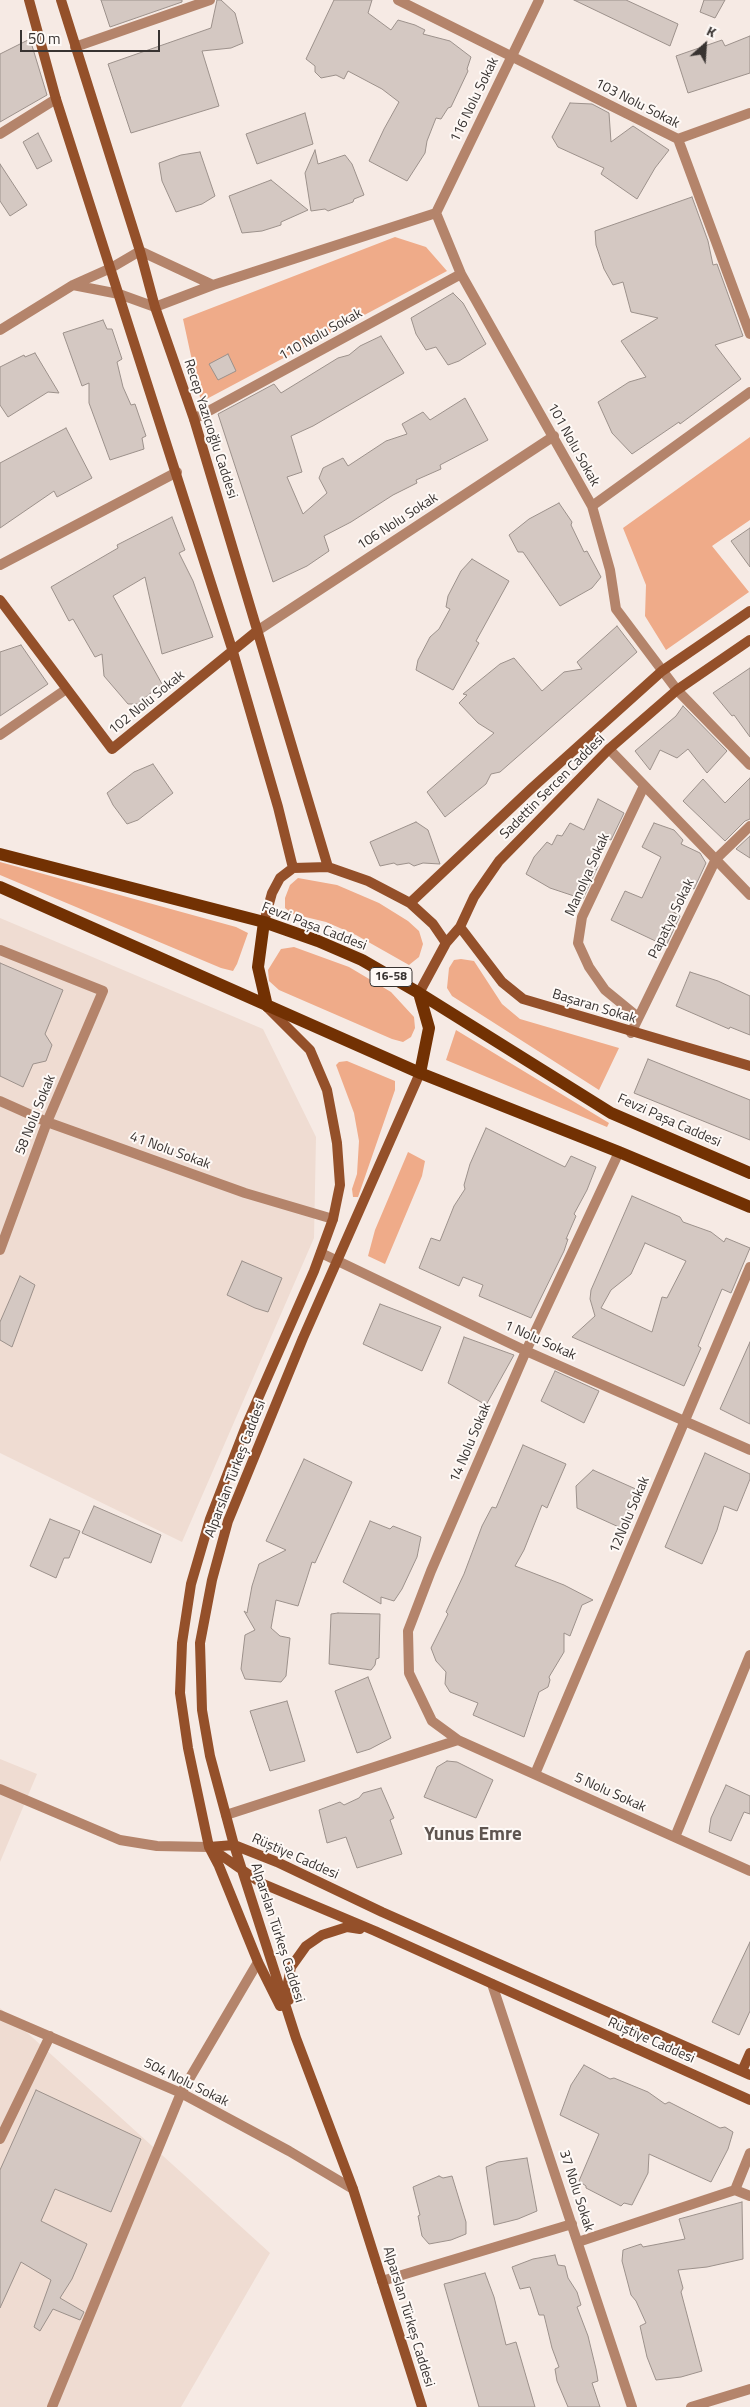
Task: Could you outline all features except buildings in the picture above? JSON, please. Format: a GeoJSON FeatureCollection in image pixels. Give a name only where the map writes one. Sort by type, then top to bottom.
{"type":"FeatureCollection","features":[{"type":"Feature","properties":{"kind":"main road","name":"Fevzi Paşa Caddesi"},"geometry":{"type":"LineString","coordinates":[[0,854],[264,922],[318,941],[362,960],[419,993],[611,1112],[749,1170]]}},
{"type":"Feature","properties":{"kind":"main road"},"geometry":{"type":"LineString","coordinates":[[0,888],[420,1073],[619,1152],[750,1207]]}},
{"type":"Feature","properties":{"kind":"main road"},"geometry":{"type":"LineString","coordinates":[[264,922],[258,968],[267,1006]]}},
{"type":"Feature","properties":{"kind":"main road"},"geometry":{"type":"LineString","coordinates":[[419,993],[429,1028],[420,1073]]}},
{"type":"Feature","properties":{"kind":"street"},"geometry":{"type":"LineString","coordinates":[[29,0],[56,99],[177,472],[233,652],[278,807],[293,868]]}},
{"type":"Feature","properties":{"kind":"street","name":"Recep Yazıcıoğlu Caddesi"},"geometry":{"type":"LineString","coordinates":[[61,0],[140,250],[155,307],[194,419],[328,867]]}},
{"type":"Feature","properties":{"kind":"street"},"geometry":{"type":"LineString","coordinates":[[75,47],[210,0]]}},
{"type":"Feature","properties":{"kind":"street","name":"103 Nolu Sokak"},"geometry":{"type":"LineString","coordinates":[[398,0],[678,139],[750,334]]}},
{"type":"Feature","properties":{"kind":"street","name":"116 Nolu Sokak"},"geometry":{"type":"LineString","coordinates":[[436,213],[539,0]]}},
{"type":"Feature","properties":{"kind":"street"},"geometry":{"type":"LineString","coordinates":[[0,134],[56,99]]}},
{"type":"Feature","properties":{"kind":"street"},"geometry":{"type":"LineString","coordinates":[[678,139],[750,113]]}},
{"type":"Feature","properties":{"kind":"street"},"geometry":{"type":"LineString","coordinates":[[73,285],[119,294],[155,307],[214,285],[436,213]]}},
{"type":"Feature","properties":{"kind":"street","name":"101 Nolu Sokak"},"geometry":{"type":"LineString","coordinates":[[436,213],[461,274],[592,506],[610,570],[616,609],[677,690],[750,765]]}},
{"type":"Feature","properties":{"kind":"street"},"geometry":{"type":"LineString","coordinates":[[0,330],[73,285],[111,268],[140,250],[214,285]]}},
{"type":"Feature","properties":{"kind":"street","name":"110 Nolu Sokak"},"geometry":{"type":"LineString","coordinates":[[194,419],[461,274]]}},
{"type":"Feature","properties":{"kind":"street"},"geometry":{"type":"LineString","coordinates":[[592,506],[750,392]]}},
{"type":"Feature","properties":{"kind":"street","name":"106 Nolu Sokak"},"geometry":{"type":"LineString","coordinates":[[256,630],[554,436]]}},
{"type":"Feature","properties":{"kind":"street"},"geometry":{"type":"LineString","coordinates":[[0,565],[177,472]]}},
{"type":"Feature","properties":{"kind":"street"},"geometry":{"type":"LineString","coordinates":[[0,600],[65,690],[0,735]]}},
{"type":"Feature","properties":{"kind":"street","name":"Sadettin Sercen Caddesi"},"geometry":{"type":"LineString","coordinates":[[410,903],[533,787],[662,671],[750,611]]}},
{"type":"Feature","properties":{"kind":"street","name":"102 Nolu Sokak"},"geometry":{"type":"LineString","coordinates":[[65,690],[112,749],[233,652],[256,630]]}},
{"type":"Feature","properties":{"kind":"street","name":"Sadettin Sercen Caddesi"},"geometry":{"type":"LineString","coordinates":[[419,993],[446,943],[460,927],[474,897],[498,861],[609,749],[677,690],[750,640]]}},
{"type":"Feature","properties":{"kind":"street"},"geometry":{"type":"LineString","coordinates":[[609,749],[750,895]]}},
{"type":"Feature","properties":{"kind":"street","name":"Manolya Sokak"},"geometry":{"type":"LineString","coordinates":[[638,1017],[605,990],[589,967],[578,943],[582,917],[644,786]]}},
{"type":"Feature","properties":{"kind":"street","name":"Papatya Sokak"},"geometry":{"type":"LineString","coordinates":[[631,1032],[716,859],[750,826]]}},
{"type":"Feature","properties":{"kind":"street"},"geometry":{"type":"LineString","coordinates":[[264,922],[272,893],[280,878],[293,868],[328,867],[368,881],[410,903],[433,924],[446,943]]}},
{"type":"Feature","properties":{"kind":"street","name":"Başaran Sokak"},"geometry":{"type":"LineString","coordinates":[[460,927],[502,982],[523,999],[750,1066]]}},
{"type":"Feature","properties":{"kind":"street","name":"58 Nolu Sokak"},"geometry":{"type":"LineString","coordinates":[[0,950],[103,992],[47,1122],[0,1250]]}},
{"type":"Feature","properties":{"kind":"street","name":"Alparslan Türkeş Caddesi"},"geometry":{"type":"LineString","coordinates":[[267,1006],[310,1050],[327,1090],[337,1143],[340,1185],[334,1218],[314,1271],[246,1426],[213,1510],[191,1584],[182,1643],[180,1692],[188,1748],[209,1847],[219,1866],[258,1962],[296,2038]]}},
{"type":"Feature","properties":{"kind":"street","name":"Alparslan Türkeş Caddesi"},"geometry":{"type":"LineString","coordinates":[[420,1073],[246,1474],[228,1521],[212,1580],[200,1643],[202,1710],[210,1756],[234,1845],[296,2038],[353,2189],[422,2407]]}},
{"type":"Feature","properties":{"kind":"street","name":"41 Nolu Sokak"},"geometry":{"type":"LineString","coordinates":[[0,1101],[47,1122],[245,1193],[334,1218]]}},
{"type":"Feature","properties":{"kind":"street","name":"14 Nolu Sokak"},"geometry":{"type":"LineString","coordinates":[[458,1740],[432,1721],[409,1673],[408,1631],[431,1571],[526,1351],[619,1152]]}},
{"type":"Feature","properties":{"kind":"street","name":"1 Nolu Sokak"},"geometry":{"type":"LineString","coordinates":[[321,1252],[526,1351],[750,1450]]}},
{"type":"Feature","properties":{"kind":"street","name":"12Nolu Sokak"},"geometry":{"type":"LineString","coordinates":[[535,1774],[750,1267]]}},
{"type":"Feature","properties":{"kind":"street"},"geometry":{"type":"LineString","coordinates":[[675,1837],[750,1654]]}},
{"type":"Feature","properties":{"kind":"street"},"geometry":{"type":"LineString","coordinates":[[226,1815],[458,1740]]}},
{"type":"Feature","properties":{"kind":"street","name":"5 Nolu Sokak"},"geometry":{"type":"LineString","coordinates":[[458,1740],[750,1871]]}},
{"type":"Feature","properties":{"kind":"street"},"geometry":{"type":"LineString","coordinates":[[0,1788],[120,1840],[157,1846],[209,1847]]}},
{"type":"Feature","properties":{"kind":"street","name":"Rüştiye Caddesi"},"geometry":{"type":"LineString","coordinates":[[209,1847],[234,1845],[746,2073]]}},
{"type":"Feature","properties":{"kind":"street","name":"Rüştiye Caddesi"},"geometry":{"type":"LineString","coordinates":[[209,1847],[261,1883],[375,1931],[750,2100]]}},
{"type":"Feature","properties":{"kind":"street"},"geometry":{"type":"LineString","coordinates":[[296,2038],[287,1988],[291,1967],[306,1946],[322,1935],[347,1927],[375,1931]]}},
{"type":"Feature","properties":{"kind":"street"},"geometry":{"type":"LineString","coordinates":[[52,2407],[181,2093],[258,1962]]}},
{"type":"Feature","properties":{"kind":"street","name":"37 Nolu Sokak"},"geometry":{"type":"LineString","coordinates":[[492,1984],[632,2407]]}},
{"type":"Feature","properties":{"kind":"street","name":"504 Nolu Sokak"},"geometry":{"type":"LineString","coordinates":[[0,2015],[181,2093],[289,2151],[353,2189]]}},
{"type":"Feature","properties":{"kind":"street"},"geometry":{"type":"LineString","coordinates":[[0,2139],[50,2036]]}},
{"type":"Feature","properties":{"kind":"street"},"geometry":{"type":"LineString","coordinates":[[746,2073],[750,2053]]}},
{"type":"Feature","properties":{"kind":"street"},"geometry":{"type":"LineString","coordinates":[[735,2190],[750,2153]]}},
{"type":"Feature","properties":{"kind":"street"},"geometry":{"type":"LineString","coordinates":[[578,2242],[735,2190],[750,2196]]}},
{"type":"Feature","properties":{"kind":"street"},"geometry":{"type":"LineString","coordinates":[[382,2281],[572,2224]]}},
{"type":"Feature","properties":{"kind":"street"},"geometry":{"type":"LineString","coordinates":[[690,2407],[750,2390]]}},
{"type":"Feature","properties":{"kind":"shaded area"},"geometry":{"type":"Polygon","coordinates":[[[395,237],[426,247],[447,271],[201,402],[183,319],[395,237]]]}},
{"type":"Feature","properties":{"kind":"shaded area"},"geometry":{"type":"Polygon","coordinates":[[[750,437],[750,520],[712,546],[749,592],[666,650],[645,616],[646,585],[623,528],[750,437]]]}},
{"type":"Feature","properties":{"kind":"shaded area"},"geometry":{"type":"Polygon","coordinates":[[[0,862],[236,927],[248,933],[237,964],[233,971],[221,968],[0,875],[0,862]]]}},
{"type":"Feature","properties":{"kind":"shaded area"},"geometry":{"type":"Polygon","coordinates":[[[298,878],[337,885],[379,903],[408,921],[419,931],[423,944],[419,957],[409,965],[356,935],[326,922],[293,914],[285,908],[285,898],[290,885],[298,878]]]}},
{"type":"Feature","properties":{"kind":"shaded area"},"geometry":{"type":"Polygon","coordinates":[[[0,918],[263,1029],[316,1137],[314,1238],[182,1542],[0,1453],[0,918]]]}},
{"type":"Feature","properties":{"kind":"shaded area"},"geometry":{"type":"Polygon","coordinates":[[[294,947],[349,967],[391,992],[414,1017],[415,1028],[411,1037],[403,1042],[392,1039],[279,990],[269,981],[268,970],[281,949],[294,947]]]}},
{"type":"Feature","properties":{"kind":"shaded area"},"geometry":{"type":"Polygon","coordinates":[[[454,960],[474,961],[502,1004],[520,1019],[619,1048],[599,1090],[452,996],[447,988],[449,968],[454,960]]]}},
{"type":"Feature","properties":{"kind":"shaded area"},"geometry":{"type":"Polygon","coordinates":[[[456,1030],[609,1123],[607,1127],[446,1060],[456,1030]]]}},
{"type":"Feature","properties":{"kind":"shaded area"},"geometry":{"type":"Polygon","coordinates":[[[347,1061],[395,1081],[395,1090],[358,1197],[353,1197],[352,1189],[357,1174],[359,1141],[354,1113],[336,1065],[339,1062],[347,1061]]]}},
{"type":"Feature","properties":{"kind":"shaded area"},"geometry":{"type":"Polygon","coordinates":[[[408,1152],[425,1161],[422,1176],[385,1264],[368,1256],[375,1230],[408,1152]]]}},
{"type":"Feature","properties":{"kind":"shaded area"},"geometry":{"type":"Polygon","coordinates":[[[0,1759],[37,1774],[0,1862],[0,1759]]]}},
{"type":"Feature","properties":{"kind":"shaded area"},"geometry":{"type":"Polygon","coordinates":[[[0,2008],[270,2253],[181,2407],[0,2407],[0,2008]]]}},
{"type":"Feature","properties":{"kind":"district","name":"Yunus Emre"},"geometry":{"type":"Point","coordinates":[473,1835]}}]}
